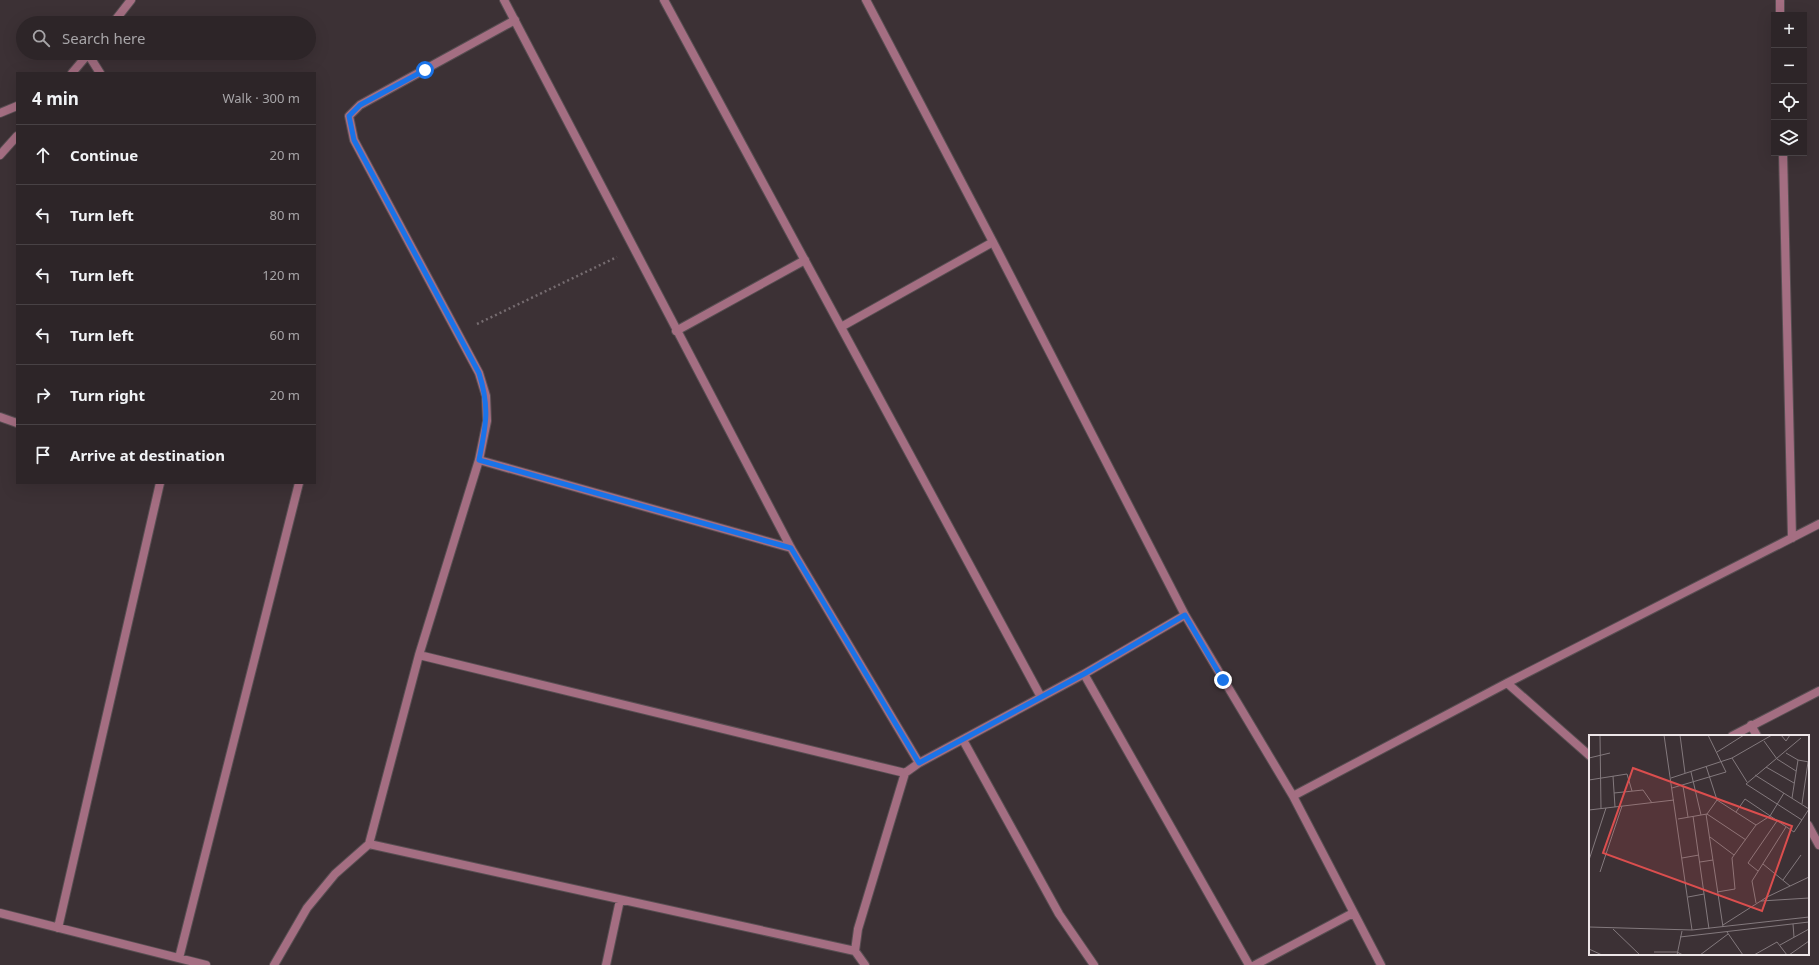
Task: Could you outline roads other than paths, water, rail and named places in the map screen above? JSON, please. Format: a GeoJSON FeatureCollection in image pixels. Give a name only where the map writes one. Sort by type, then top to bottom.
{"type":"FeatureCollection","features":[{"type":"Feature","properties":{"kind":"street"},"geometry":{"type":"LineString","coordinates":[[118,16],[131,0]]}},
{"type":"Feature","properties":{"kind":"street"},"geometry":{"type":"LineString","coordinates":[[504,0],[633,249],[791,548],[919,763]]}},
{"type":"Feature","properties":{"kind":"street"},"geometry":{"type":"LineString","coordinates":[[664,0],[1041,697]]}},
{"type":"Feature","properties":{"kind":"street"},"geometry":{"type":"LineString","coordinates":[[866,0],[993,242],[1185,615],[1293,796],[1381,965]]}},
{"type":"Feature","properties":{"kind":"street"},"geometry":{"type":"LineString","coordinates":[[1780,0],[1780,12]]}},
{"type":"Feature","properties":{"kind":"street"},"geometry":{"type":"LineString","coordinates":[[274,965],[307,908],[335,874],[369,844],[419,656],[479,460],[487,421],[486,396],[479,373],[354,140],[349,116],[360,105],[515,20]]}},
{"type":"Feature","properties":{"kind":"street"},"geometry":{"type":"LineString","coordinates":[[73,72],[83,60]]}},
{"type":"Feature","properties":{"kind":"street"},"geometry":{"type":"LineString","coordinates":[[93,60],[99,72]]}},
{"type":"Feature","properties":{"kind":"street"},"geometry":{"type":"LineString","coordinates":[[0,113],[16,106]]}},
{"type":"Feature","properties":{"kind":"street"},"geometry":{"type":"LineString","coordinates":[[0,155],[16,137]]}},
{"type":"Feature","properties":{"kind":"street"},"geometry":{"type":"LineString","coordinates":[[1783,156],[1792,538]]}},
{"type":"Feature","properties":{"kind":"street"},"geometry":{"type":"LineString","coordinates":[[841,327],[993,242]]}},
{"type":"Feature","properties":{"kind":"street"},"geometry":{"type":"LineString","coordinates":[[676,331],[805,260]]}},
{"type":"Feature","properties":{"kind":"street"},"geometry":{"type":"LineString","coordinates":[[0,417],[16,423]]}},
{"type":"Feature","properties":{"kind":"street"},"geometry":{"type":"LineString","coordinates":[[479,460],[791,548]]}},
{"type":"Feature","properties":{"kind":"street"},"geometry":{"type":"LineString","coordinates":[[58,928],[160,484]]}},
{"type":"Feature","properties":{"kind":"street"},"geometry":{"type":"LineString","coordinates":[[179,958],[299,484]]}},
{"type":"Feature","properties":{"kind":"street"},"geometry":{"type":"LineString","coordinates":[[1293,796],[1507,683],[1819,524]]}},
{"type":"Feature","properties":{"kind":"street"},"geometry":{"type":"LineString","coordinates":[[855,951],[858,929],[905,773],[919,763],[1084,674],[1185,615]]}},
{"type":"Feature","properties":{"kind":"street"},"geometry":{"type":"LineString","coordinates":[[419,656],[905,773]]}},
{"type":"Feature","properties":{"kind":"street"},"geometry":{"type":"LineString","coordinates":[[1084,674],[1250,965]]}},
{"type":"Feature","properties":{"kind":"street"},"geometry":{"type":"LineString","coordinates":[[1507,683],[1589,755]]}},
{"type":"Feature","properties":{"kind":"street"},"geometry":{"type":"LineString","coordinates":[[1734,735],[1751,724],[1819,690]]}},
{"type":"Feature","properties":{"kind":"street"},"geometry":{"type":"LineString","coordinates":[[1751,724],[1756,735]]}},
{"type":"Feature","properties":{"kind":"street"},"geometry":{"type":"LineString","coordinates":[[963,740],[1058,914],[1094,965]]}},
{"type":"Feature","properties":{"kind":"street"},"geometry":{"type":"LineString","coordinates":[[1809,827],[1819,845]]}},
{"type":"Feature","properties":{"kind":"street"},"geometry":{"type":"LineString","coordinates":[[369,844],[855,951],[865,965]]}},
{"type":"Feature","properties":{"kind":"street"},"geometry":{"type":"LineString","coordinates":[[606,965],[620,900]]}},
{"type":"Feature","properties":{"kind":"street"},"geometry":{"type":"LineString","coordinates":[[1255,965],[1353,913]]}},
{"type":"Feature","properties":{"kind":"street"},"geometry":{"type":"LineString","coordinates":[[0,914],[206,965]]}}]}
